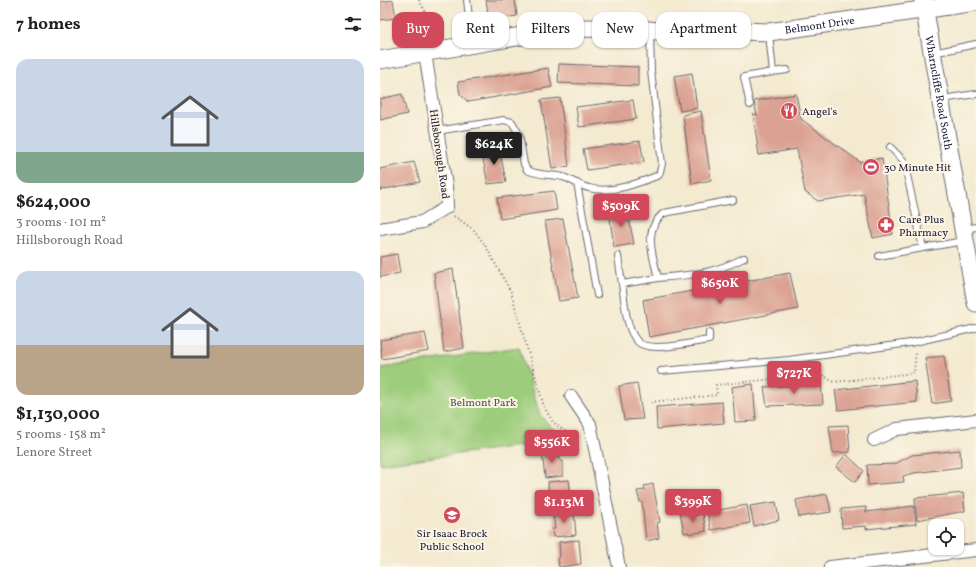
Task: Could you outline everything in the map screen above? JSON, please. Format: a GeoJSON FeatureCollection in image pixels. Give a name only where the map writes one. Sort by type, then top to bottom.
{"type":"FeatureCollection","features":[{"type":"Feature","properties":{"kind":"street","name":"Belmont Drive"},"geometry":{"type":"LineString","coordinates":[[509,38],[584,28],[675,32],[715,30],[769,32],[924,5],[976,2]]}},
{"type":"Feature","properties":{"kind":"street","name":"Wharncliffe Road South"},"geometry":{"type":"LineString","coordinates":[[924,5],[941,100],[968,232],[976,303]]}},
{"type":"Feature","properties":{"kind":"street","name":"Belmont Drive"},"geometry":{"type":"LineString","coordinates":[[380,60],[454,48]]}},
{"type":"Feature","properties":{"kind":"street","name":"Hillsborough Road"},"geometry":{"type":"LineString","coordinates":[[380,229],[422,222],[447,207],[446,186],[424,53]]}},
{"type":"Feature","properties":{"kind":"street"},"geometry":{"type":"LineString","coordinates":[[571,396],[590,424],[619,567]]}},
{"type":"Feature","properties":{"kind":"street"},"geometry":{"type":"LineString","coordinates":[[874,440],[897,429],[976,420]]}},
{"type":"Feature","properties":{"kind":"street"},"geometry":{"type":"LineString","coordinates":[[830,567],[976,550]]}},
{"type":"Feature","properties":{"kind":"lane"},"geometry":{"type":"LineString","coordinates":[[466,1],[468,12]]}},
{"type":"Feature","properties":{"kind":"lane"},"geometry":{"type":"LineString","coordinates":[[437,131],[504,120],[512,122],[520,134],[524,164],[527,170],[538,175],[563,177],[590,188],[609,188],[641,183],[659,175],[662,164],[651,71],[650,30]]}},
{"type":"Feature","properties":{"kind":"lane"},"geometry":{"type":"LineString","coordinates":[[769,32],[773,72]]}},
{"type":"Feature","properties":{"kind":"lane"},"geometry":{"type":"LineString","coordinates":[[933,53],[976,44]]}},
{"type":"Feature","properties":{"kind":"lane"},"geometry":{"type":"LineString","coordinates":[[750,106],[744,77],[787,70]]}},
{"type":"Feature","properties":{"kind":"lane"},"geometry":{"type":"LineString","coordinates":[[941,100],[976,94]]}},
{"type":"Feature","properties":{"kind":"lane"},"geometry":{"type":"LineString","coordinates":[[890,146],[904,161],[923,248]]}},
{"type":"Feature","properties":{"kind":"lane"},"geometry":{"type":"LineString","coordinates":[[577,183],[597,295]]}},
{"type":"Feature","properties":{"kind":"lane"},"geometry":{"type":"LineString","coordinates":[[658,278],[650,238],[652,226],[656,219],[664,213],[733,200]]}},
{"type":"Feature","properties":{"kind":"lane"},"geometry":{"type":"LineString","coordinates":[[879,256],[923,248],[968,232]]}},
{"type":"Feature","properties":{"kind":"lane"},"geometry":{"type":"LineString","coordinates":[[618,256],[630,327],[637,342],[643,346],[653,348],[709,340],[709,333]]}},
{"type":"Feature","properties":{"kind":"lane"},"geometry":{"type":"LineString","coordinates":[[622,284],[658,278],[708,273],[723,269],[744,258]]}},
{"type":"Feature","properties":{"kind":"lane"},"geometry":{"type":"LineString","coordinates":[[661,371],[789,360],[910,343],[976,328]]}},
{"type":"Feature","properties":{"kind":"path"},"geometry":{"type":"LineString","coordinates":[[419,0],[426,12]]}},
{"type":"Feature","properties":{"kind":"path"},"geometry":{"type":"LineString","coordinates":[[454,215],[474,230],[485,245],[511,292],[544,407],[553,422],[574,439],[578,449]]}},
{"type":"Feature","properties":{"kind":"path"},"geometry":{"type":"LineString","coordinates":[[651,402],[717,395],[716,385],[723,384],[820,374],[834,382],[914,373],[915,351],[922,348]]}},
{"type":"Feature","properties":{"kind":"green space","name":"Belmont Park"},"geometry":{"type":"Polygon","coordinates":[[[519,347],[540,415],[552,428],[574,439],[380,464],[380,368],[519,347]]]}},
{"type":"Feature","properties":{"kind":"building"},"geometry":{"type":"Polygon","coordinates":[[[393,0],[395,12],[392,12],[392,18],[380,20],[380,2],[393,0]]]}},
{"type":"Feature","properties":{"kind":"building"},"geometry":{"type":"Polygon","coordinates":[[[486,0],[515,0],[517,16],[509,17],[509,12],[488,12],[486,0]]]}},
{"type":"Feature","properties":{"kind":"building"},"geometry":{"type":"Polygon","coordinates":[[[559,64],[638,67],[638,86],[558,83],[559,64]]]}},
{"type":"Feature","properties":{"kind":"building"},"geometry":{"type":"Polygon","coordinates":[[[548,68],[552,87],[468,102],[460,94],[458,82],[548,68]]]}},
{"type":"Feature","properties":{"kind":"building"},"geometry":{"type":"Polygon","coordinates":[[[692,73],[697,108],[680,111],[674,76],[692,73]]]}},
{"type":"Feature","properties":{"kind":"building"},"geometry":{"type":"Polygon","coordinates":[[[402,94],[407,114],[380,120],[380,99],[402,94]]]}},
{"type":"Feature","properties":{"kind":"building"},"geometry":{"type":"Polygon","coordinates":[[[796,94],[801,119],[860,162],[882,158],[893,234],[873,238],[864,194],[818,201],[805,192],[797,149],[759,155],[753,114],[757,115],[754,101],[796,94]]]}},
{"type":"Feature","properties":{"kind":"building"},"geometry":{"type":"Polygon","coordinates":[[[560,98],[569,166],[552,169],[541,100],[560,98]]]}},
{"type":"Feature","properties":{"kind":"building"},"geometry":{"type":"Polygon","coordinates":[[[633,100],[636,119],[579,127],[576,107],[633,100]]]}},
{"type":"Feature","properties":{"kind":"building"},"geometry":{"type":"Polygon","coordinates":[[[701,111],[711,180],[692,184],[683,115],[701,111]]]}},
{"type":"Feature","properties":{"kind":"building"},"geometry":{"type":"Polygon","coordinates":[[[640,141],[644,162],[587,170],[583,149],[640,141]]]}},
{"type":"Feature","properties":{"kind":"building"},"geometry":{"type":"Polygon","coordinates":[[[499,147],[506,182],[488,184],[481,149],[499,147]]]}},
{"type":"Feature","properties":{"kind":"building"},"geometry":{"type":"Polygon","coordinates":[[[414,162],[420,182],[380,190],[380,169],[414,162]]]}},
{"type":"Feature","properties":{"kind":"building"},"geometry":{"type":"Polygon","coordinates":[[[554,191],[557,210],[500,219],[497,198],[554,191]]]}},
{"type":"Feature","properties":{"kind":"building"},"geometry":{"type":"Polygon","coordinates":[[[627,209],[634,244],[614,247],[609,212],[627,209]]]}},
{"type":"Feature","properties":{"kind":"building"},"geometry":{"type":"Polygon","coordinates":[[[563,219],[578,298],[559,301],[545,221],[563,219]]]}},
{"type":"Feature","properties":{"kind":"building"},"geometry":{"type":"Polygon","coordinates":[[[397,254],[400,273],[380,277],[380,257],[397,254]]]}},
{"type":"Feature","properties":{"kind":"building"},"geometry":{"type":"Polygon","coordinates":[[[453,269],[464,348],[444,352],[434,273],[453,269]]]}},
{"type":"Feature","properties":{"kind":"building"},"geometry":{"type":"Polygon","coordinates":[[[790,273],[798,309],[649,337],[643,300],[790,273]]]}},
{"type":"Feature","properties":{"kind":"building"},"geometry":{"type":"Polygon","coordinates":[[[425,333],[429,351],[382,359],[380,340],[425,333]]]}},
{"type":"Feature","properties":{"kind":"building"},"geometry":{"type":"Polygon","coordinates":[[[944,356],[951,401],[932,404],[925,358],[944,356]]]}},
{"type":"Feature","properties":{"kind":"building"},"geometry":{"type":"Polygon","coordinates":[[[915,381],[917,402],[838,410],[835,390],[915,381]]]}},
{"type":"Feature","properties":{"kind":"building"},"geometry":{"type":"Polygon","coordinates":[[[637,383],[643,419],[624,420],[619,386],[637,383]]]}},
{"type":"Feature","properties":{"kind":"building"},"geometry":{"type":"Polygon","coordinates":[[[753,384],[756,421],[735,422],[732,387],[753,384]]]}},
{"type":"Feature","properties":{"kind":"building"},"geometry":{"type":"Polygon","coordinates":[[[821,384],[823,404],[767,406],[764,387],[821,384]]]}},
{"type":"Feature","properties":{"kind":"building"},"geometry":{"type":"Polygon","coordinates":[[[722,402],[724,423],[657,429],[656,407],[722,402]]]}},
{"type":"Feature","properties":{"kind":"building"},"geometry":{"type":"Polygon","coordinates":[[[848,425],[850,452],[833,453],[829,426],[848,425]]]}},
{"type":"Feature","properties":{"kind":"building"},"geometry":{"type":"Polygon","coordinates":[[[558,450],[560,461],[563,461],[563,476],[545,478],[542,452],[558,450]]]}},
{"type":"Feature","properties":{"kind":"building"},"geometry":{"type":"Polygon","coordinates":[[[960,450],[961,467],[914,473],[903,476],[904,482],[868,485],[867,465],[895,464],[912,455],[960,450]]]}},
{"type":"Feature","properties":{"kind":"building"},"geometry":{"type":"Polygon","coordinates":[[[846,454],[864,471],[855,482],[836,467],[846,454]]]}},
{"type":"Feature","properties":{"kind":"building"},"geometry":{"type":"Polygon","coordinates":[[[569,480],[572,505],[549,507],[548,482],[569,480]]]}},
{"type":"Feature","properties":{"kind":"building"},"geometry":{"type":"Polygon","coordinates":[[[653,484],[660,522],[657,523],[659,538],[646,541],[642,502],[640,502],[637,491],[645,490],[644,486],[653,484]]]}},
{"type":"Feature","properties":{"kind":"building"},"geometry":{"type":"Polygon","coordinates":[[[963,493],[965,511],[917,520],[915,498],[963,493]]]}},
{"type":"Feature","properties":{"kind":"building"},"geometry":{"type":"Polygon","coordinates":[[[827,494],[831,512],[799,517],[796,500],[827,494]]]}},
{"type":"Feature","properties":{"kind":"building"},"geometry":{"type":"Polygon","coordinates":[[[776,502],[779,520],[754,526],[750,506],[776,502]]]}},
{"type":"Feature","properties":{"kind":"building"},"geometry":{"type":"Polygon","coordinates":[[[747,505],[750,523],[711,530],[707,512],[747,505]]]}},
{"type":"Feature","properties":{"kind":"building"},"geometry":{"type":"Polygon","coordinates":[[[914,506],[916,524],[866,529],[866,526],[842,528],[841,509],[866,507],[866,512],[914,506]]]}},
{"type":"Feature","properties":{"kind":"building"},"geometry":{"type":"Polygon","coordinates":[[[690,510],[692,516],[703,514],[706,531],[689,534],[689,532],[684,533],[680,512],[690,510]]]}},
{"type":"Feature","properties":{"kind":"building"},"geometry":{"type":"Polygon","coordinates":[[[574,511],[576,535],[553,537],[552,529],[555,529],[553,513],[574,511]]]}},
{"type":"Feature","properties":{"kind":"building"},"geometry":{"type":"Polygon","coordinates":[[[579,540],[581,564],[559,567],[559,542],[579,540]]]}},
{"type":"Feature","properties":{"kind":"place","name":"Angel's"},"geometry":{"type":"Point","coordinates":[789,111]}},
{"type":"Feature","properties":{"kind":"place","name":"30 Minute Hit"},"geometry":{"type":"Point","coordinates":[871,167]}},
{"type":"Feature","properties":{"kind":"place","name":"Care Plus Pharmacy"},"geometry":{"type":"Point","coordinates":[886,225]}},
{"type":"Feature","properties":{"kind":"place","name":"Sir Isaac Brock Public School"},"geometry":{"type":"Point","coordinates":[452,515]}}]}
